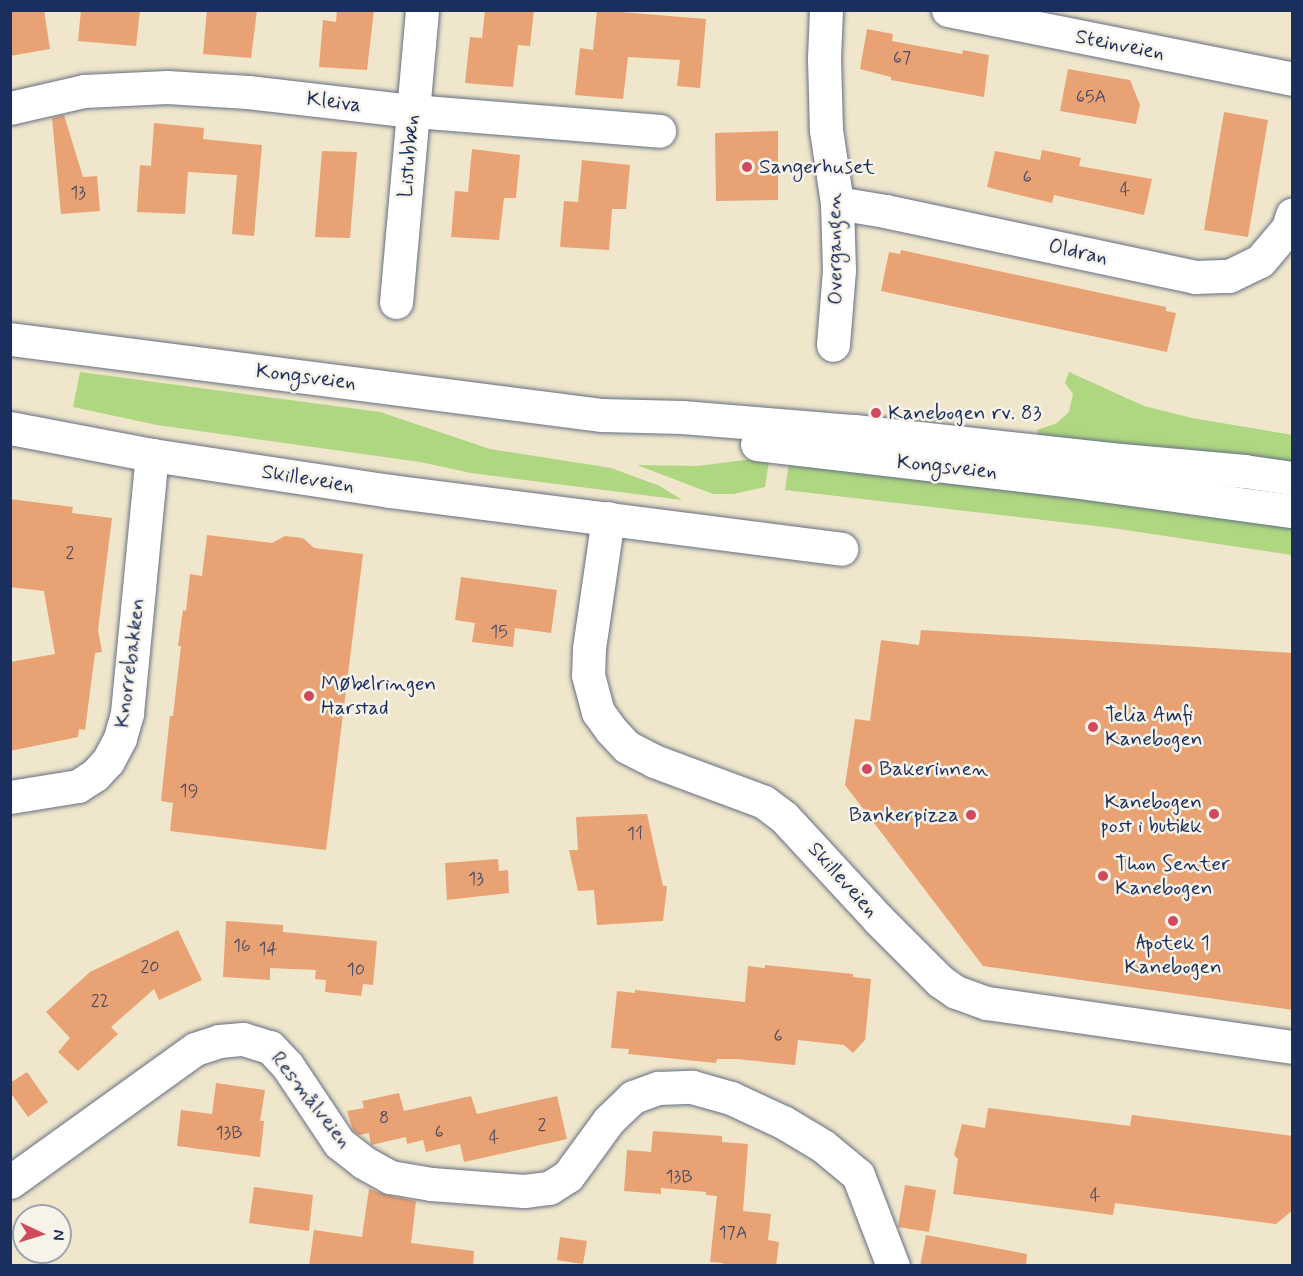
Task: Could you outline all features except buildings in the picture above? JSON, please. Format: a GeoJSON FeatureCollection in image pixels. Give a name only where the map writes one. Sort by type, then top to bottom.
{"type":"FeatureCollection","features":[{"type":"Feature","properties":{"kind":"main road","name":"Listubben"},"geometry":{"type":"LineString","coordinates":[[396,302],[422,10]]}},
{"type":"Feature","properties":{"kind":"main road","name":"Overgangen"},"geometry":{"type":"LineString","coordinates":[[826,10],[824,58],[826,130],[837,203],[839,270],[833,345]]}},
{"type":"Feature","properties":{"kind":"main road","name":"Steinveien"},"geometry":{"type":"LineString","coordinates":[[948,10],[1293,79]]}},
{"type":"Feature","properties":{"kind":"main road","name":"Kleiva"},"geometry":{"type":"LineString","coordinates":[[10,108],[84,91],[167,87],[248,92],[413,111],[659,131]]}},
{"type":"Feature","properties":{"kind":"main road","name":"Oldran"},"geometry":{"type":"LineString","coordinates":[[837,203],[885,211],[1195,277],[1229,276],[1260,261],[1288,228],[1293,215]]}},
{"type":"Feature","properties":{"kind":"main road","name":"Kongsveien"},"geometry":{"type":"LineString","coordinates":[[10,339],[602,415],[682,417],[854,431],[1293,478]]}},
{"type":"Feature","properties":{"kind":"main road","name":"Kongsveien"},"geometry":{"type":"LineString","coordinates":[[602,415],[677,433],[786,448],[1083,482],[1293,511]]}},
{"type":"Feature","properties":{"kind":"main road","name":"Skilleveien"},"geometry":{"type":"LineString","coordinates":[[10,428],[152,455],[390,491],[840,549]]}},
{"type":"Feature","properties":{"kind":"main road","name":"Knorrebakken"},"geometry":{"type":"LineString","coordinates":[[10,797],[78,786],[96,775],[108,761],[120,738],[128,713],[152,455]]}},
{"type":"Feature","properties":{"kind":"main road","name":"Skilleveien"},"geometry":{"type":"LineString","coordinates":[[608,518],[589,649],[588,675],[598,712],[627,747],[654,761],[764,802],[784,817],[940,981],[956,992],[987,1003],[1293,1047]]}},
{"type":"Feature","properties":{"kind":"main road","name":"Resmålveien"},"geometry":{"type":"LineString","coordinates":[[10,1182],[195,1049],[219,1041],[243,1039],[270,1047],[294,1073],[339,1143],[363,1162],[390,1177],[431,1184],[524,1191],[549,1188],[568,1176],[609,1120],[633,1097],[658,1088],[692,1087],[730,1098],[783,1122],[823,1146],[858,1175],[893,1266]]}},
{"type":"Feature","properties":{"kind":"green space"},"geometry":{"type":"Polygon","coordinates":[[[80,372],[380,412],[490,449],[611,468],[660,486],[682,500],[471,473],[420,462],[157,425],[73,407],[80,372]]]}},
{"type":"Feature","properties":{"kind":"green space"},"geometry":{"type":"Polygon","coordinates":[[[1069,372],[1144,406],[1192,418],[1292,435],[1292,464],[1038,435],[1037,430],[1057,423],[1069,412],[1073,394],[1065,383],[1069,372]]]}},
{"type":"Feature","properties":{"kind":"green space"},"geometry":{"type":"Polygon","coordinates":[[[752,459],[769,461],[765,487],[733,494],[713,494],[637,465],[698,466],[752,459]]]}},
{"type":"Feature","properties":{"kind":"green space"},"geometry":{"type":"Polygon","coordinates":[[[789,462],[1292,524],[1292,555],[1112,528],[785,490],[789,462]]]}},
{"type":"Feature","properties":{"kind":"place","name":"Sangerhuset"},"geometry":{"type":"Point","coordinates":[747,167]}},
{"type":"Feature","properties":{"kind":"place","name":"Kanebogen rv. 83"},"geometry":{"type":"Point","coordinates":[876,413]}},
{"type":"Feature","properties":{"kind":"place","name":"Møbelringen Harstad"},"geometry":{"type":"Point","coordinates":[309,696]}},
{"type":"Feature","properties":{"kind":"place","name":"Telia Amfi Kanebogen"},"geometry":{"type":"Point","coordinates":[1093,727]}},
{"type":"Feature","properties":{"kind":"place","name":"Bakerinnen"},"geometry":{"type":"Point","coordinates":[867,769]}},
{"type":"Feature","properties":{"kind":"place","name":"Kanebogen post i butikk"},"geometry":{"type":"Point","coordinates":[1214,814]}},
{"type":"Feature","properties":{"kind":"place","name":"Bankerpizza"},"geometry":{"type":"Point","coordinates":[971,815]}},
{"type":"Feature","properties":{"kind":"place","name":"Thon Senter Kanebogen"},"geometry":{"type":"Point","coordinates":[1103,876]}},
{"type":"Feature","properties":{"kind":"place","name":"Apotek 1 Kanebogen"},"geometry":{"type":"Point","coordinates":[1173,921]}}]}
